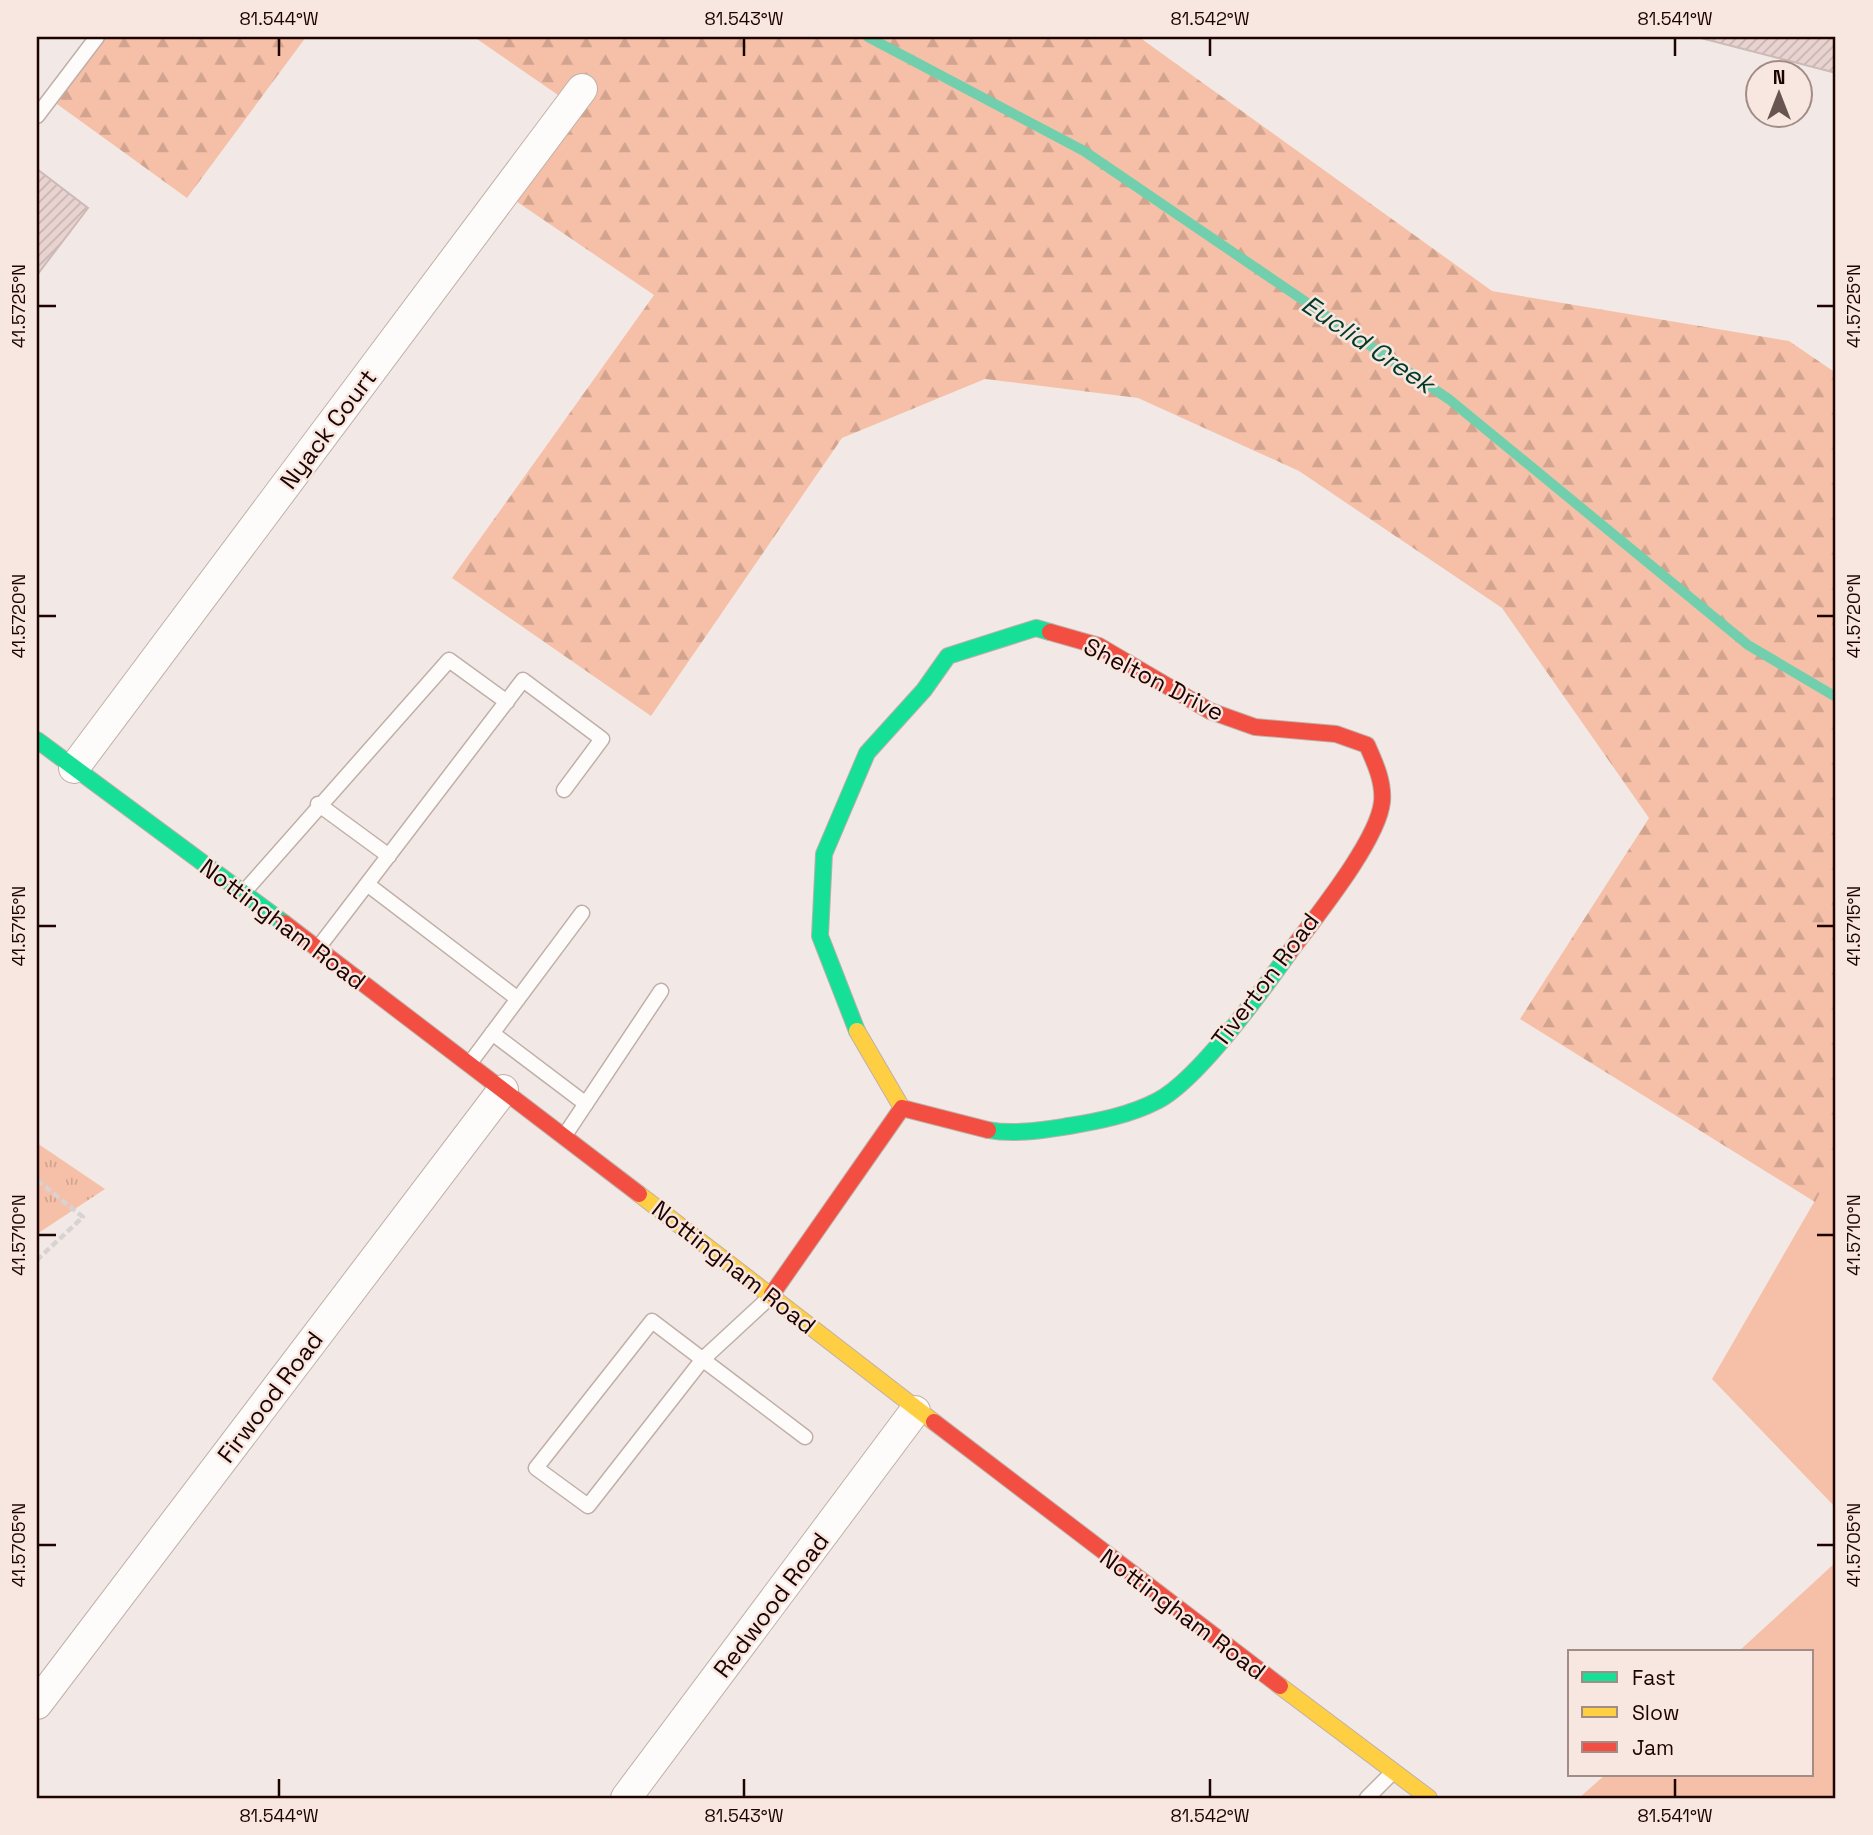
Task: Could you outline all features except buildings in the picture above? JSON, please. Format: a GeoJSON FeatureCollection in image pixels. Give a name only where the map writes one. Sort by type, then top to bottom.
{"type":"FeatureCollection","features":[{"type":"Feature","properties":{"kind":"street","name":"Nyack Court"},"geometry":{"type":"LineString","coordinates":[[75,768],[582,89]]}},
{"type":"Feature","properties":{"kind":"street","name":"Shelton Drive"},"geometry":{"type":"LineString","coordinates":[[902,1108],[860,1038],[820,936],[824,854],[867,754],[924,690],[948,656],[1036,628],[1098,646],[1210,711],[1255,727],[1336,734],[1367,745]]}},
{"type":"Feature","properties":{"kind":"street","name":"Nottingham Road"},"geometry":{"type":"LineString","coordinates":[[37,740],[772,1294],[915,1411],[1429,1798]]}},
{"type":"Feature","properties":{"kind":"street","name":"Tiverton Road"},"geometry":{"type":"LineString","coordinates":[[902,1108],[1004,1132],[1093,1122],[1162,1100],[1227,1035],[1344,876],[1380,812],[1379,768],[1367,745]]}},
{"type":"Feature","properties":{"kind":"street","name":"Firwood Road"},"geometry":{"type":"LineString","coordinates":[[37,1704],[503,1090]]}},
{"type":"Feature","properties":{"kind":"street"},"geometry":{"type":"LineString","coordinates":[[772,1294],[902,1108]]}},
{"type":"Feature","properties":{"kind":"street","name":"Redwood Road"},"geometry":{"type":"LineString","coordinates":[[626,1798],[915,1411]]}},
{"type":"Feature","properties":{"kind":"lane"},"geometry":{"type":"LineString","coordinates":[[37,116],[97,37]]}},
{"type":"Feature","properties":{"kind":"lane"},"geometry":{"type":"LineString","coordinates":[[243,894],[318,804],[449,660],[507,702]]}},
{"type":"Feature","properties":{"kind":"lane"},"geometry":{"type":"LineString","coordinates":[[316,949],[523,680],[602,739],[564,790]]}},
{"type":"Feature","properties":{"kind":"lane"},"geometry":{"type":"LineString","coordinates":[[318,804],[388,856]]}},
{"type":"Feature","properties":{"kind":"lane"},"geometry":{"type":"LineString","coordinates":[[367,884],[518,999]]}},
{"type":"Feature","properties":{"kind":"lane"},"geometry":{"type":"LineString","coordinates":[[469,1065],[582,913]]}},
{"type":"Feature","properties":{"kind":"lane"},"geometry":{"type":"LineString","coordinates":[[564,1136],[661,991]]}},
{"type":"Feature","properties":{"kind":"lane"},"geometry":{"type":"LineString","coordinates":[[492,1033],[586,1104]]}},
{"type":"Feature","properties":{"kind":"lane"},"geometry":{"type":"LineString","coordinates":[[772,1294],[703,1359],[588,1506],[536,1468],[652,1321],[703,1359],[805,1437]]}},
{"type":"Feature","properties":{"kind":"lane"},"geometry":{"type":"LineString","coordinates":[[1367,1798],[1393,1772]]}},
{"type":"Feature","properties":{"kind":"path"},"geometry":{"type":"LineString","coordinates":[[37,1180],[83,1217],[37,1260]]}},
{"type":"Feature","properties":{"kind":"green space"},"geometry":{"type":"Polygon","coordinates":[[[97,37],[306,37],[187,198],[50,99],[97,37]]]}},
{"type":"Feature","properties":{"kind":"green space"},"geometry":{"type":"Polygon","coordinates":[[[474,37],[1139,37],[1492,291],[1789,341],[1836,373],[1836,1164],[1815,1202],[1520,1019],[1649,818],[1502,608],[1299,471],[1138,398],[985,379],[842,438],[651,716],[452,578],[654,295],[504,193],[571,104],[474,37]]]}},
{"type":"Feature","properties":{"kind":"green space"},"geometry":{"type":"Polygon","coordinates":[[[37,1143],[105,1189],[37,1234],[37,1143]]]}},
{"type":"Feature","properties":{"kind":"green space"},"geometry":{"type":"Polygon","coordinates":[[[1836,1164],[1836,1508],[1712,1379],[1836,1164]]]}},
{"type":"Feature","properties":{"kind":"green space"},"geometry":{"type":"Polygon","coordinates":[[[1836,1562],[1836,1798],[1579,1798],[1604,1776],[1814,1776],[1814,1650],[1740,1650],[1836,1562]]]}},
{"type":"Feature","properties":{"kind":"waterway","name":"Euclid Creek"},"geometry":{"type":"LineString","coordinates":[[868,37],[1084,151],[1450,400],[1748,645],[1836,697]]}},
{"type":"Feature","properties":{"kind":"traffic: fast"},"geometry":{"type":"LineString","coordinates":[[857,1031],[820,936],[824,854],[867,753],[924,690],[948,656],[1036,628],[1050,632]]}},
{"type":"Feature","properties":{"kind":"traffic: fast"},"geometry":{"type":"LineString","coordinates":[[37,740],[284,923]]}},
{"type":"Feature","properties":{"kind":"traffic: fast"},"geometry":{"type":"LineString","coordinates":[[988,1130],[1029,1131],[1080,1124],[1125,1114],[1157,1101],[1191,1075],[1209,1055],[1289,953]]}},
{"type":"Feature","properties":{"kind":"traffic: slow"},"geometry":{"type":"LineString","coordinates":[[857,1031],[902,1108]]}},
{"type":"Feature","properties":{"kind":"traffic: slow"},"geometry":{"type":"LineString","coordinates":[[639,1194],[934,1422]]}},
{"type":"Feature","properties":{"kind":"traffic: slow"},"geometry":{"type":"LineString","coordinates":[[1280,1686],[1429,1798]]}},
{"type":"Feature","properties":{"kind":"traffic: jam"},"geometry":{"type":"LineString","coordinates":[[1050,632],[1099,646],[1210,711],[1255,727],[1336,734],[1367,745],[1382,787],[1378,818],[1357,858],[1289,953]]}},
{"type":"Feature","properties":{"kind":"traffic: jam"},"geometry":{"type":"LineString","coordinates":[[284,923],[639,1194]]}},
{"type":"Feature","properties":{"kind":"traffic: jam"},"geometry":{"type":"LineString","coordinates":[[772,1294],[902,1108],[988,1130]]}},
{"type":"Feature","properties":{"kind":"traffic: jam"},"geometry":{"type":"LineString","coordinates":[[934,1422],[1280,1686]]}}]}
